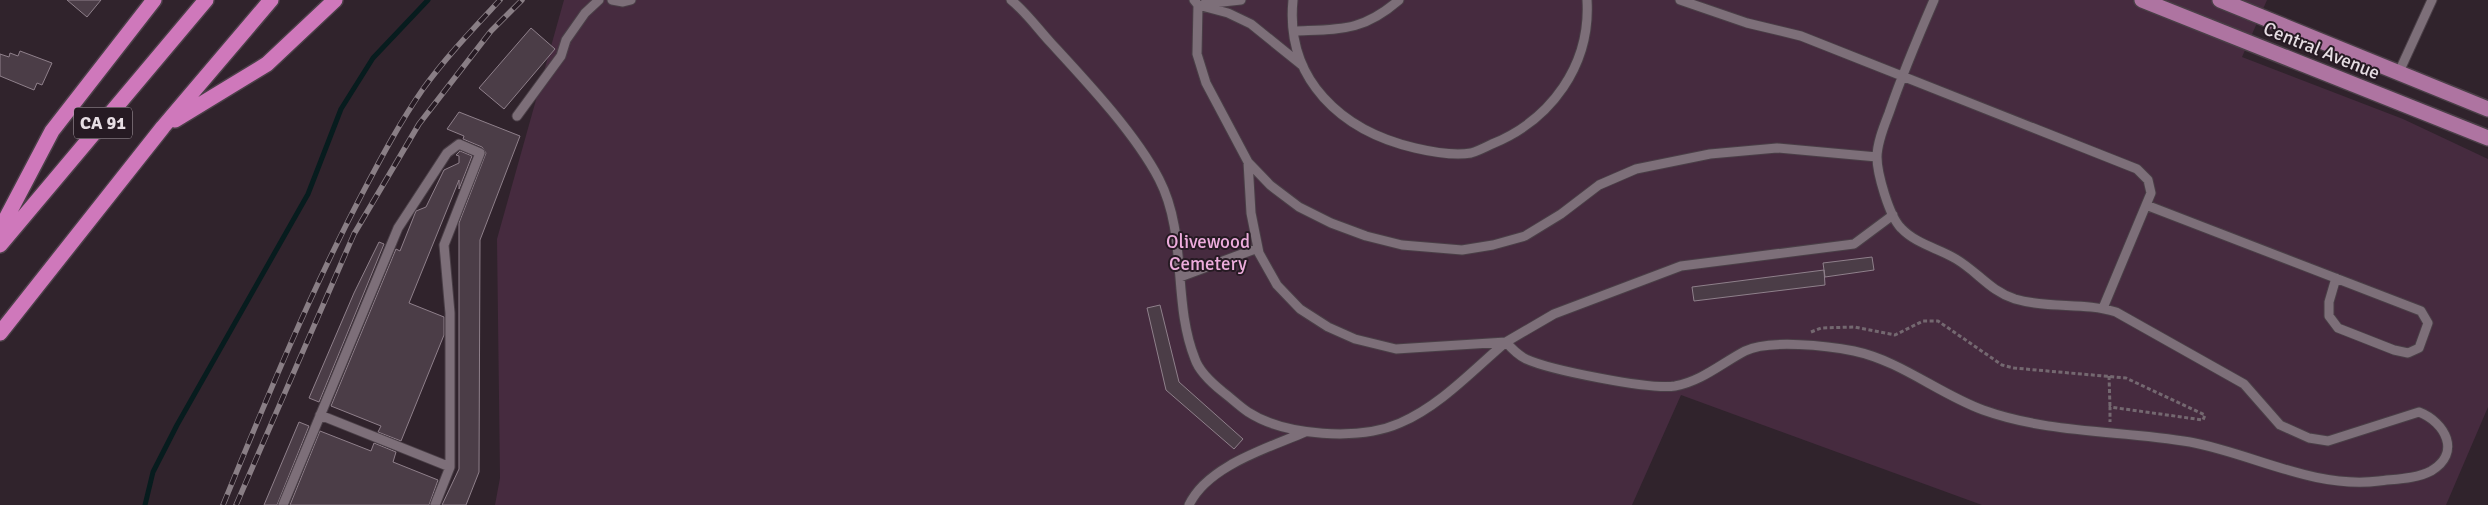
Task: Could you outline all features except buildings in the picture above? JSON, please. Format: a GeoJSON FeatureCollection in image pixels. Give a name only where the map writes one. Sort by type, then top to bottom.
{"type":"FeatureCollection","features":[{"type":"Feature","properties":{"kind":"highway"},"geometry":{"type":"LineString","coordinates":[[0,230],[52,131],[154,0]]}},
{"type":"Feature","properties":{"kind":"highway","name":"CA 91"},"geometry":{"type":"LineString","coordinates":[[0,245],[206,0]]}},
{"type":"Feature","properties":{"kind":"highway","name":"CA 91"},"geometry":{"type":"LineString","coordinates":[[0,334],[163,127],[271,0]]}},
{"type":"Feature","properties":{"kind":"highway"},"geometry":{"type":"LineString","coordinates":[[163,127],[267,64],[335,0]]}},
{"type":"Feature","properties":{"kind":"main road","name":"Central Avenue"},"geometry":{"type":"LineString","coordinates":[[2142,0],[2488,138]]}},
{"type":"Feature","properties":{"kind":"main road","name":"Central Avenue"},"geometry":{"type":"LineString","coordinates":[[2220,0],[2488,109]]}},
{"type":"Feature","properties":{"kind":"lane"},"geometry":{"type":"LineString","coordinates":[[517,116],[561,56],[566,40],[586,13],[599,0]]}},
{"type":"Feature","properties":{"kind":"lane"},"geometry":{"type":"LineString","coordinates":[[612,0],[624,2],[631,0]]}},
{"type":"Feature","properties":{"kind":"lane"},"geometry":{"type":"LineString","coordinates":[[1011,0],[1067,60],[1124,127],[1159,179],[1170,212],[1180,260],[1186,332],[1195,362],[1216,386],[1248,412],[1283,427],[1306,432],[1368,432],[1399,424],[1428,408],[1506,342],[1554,314],[1681,266],[1854,244],[1893,215]]}},
{"type":"Feature","properties":{"kind":"lane"},"geometry":{"type":"LineString","coordinates":[[1196,2],[1241,0]]}},
{"type":"Feature","properties":{"kind":"lane"},"geometry":{"type":"LineString","coordinates":[[1293,0],[1294,31],[1303,66],[1318,92],[1341,117],[1370,133],[1398,144],[1431,152],[1471,153],[1500,141],[1531,124],[1555,98],[1572,75],[1583,45],[1588,16],[1587,0]]}},
{"type":"Feature","properties":{"kind":"lane"},"geometry":{"type":"LineString","coordinates":[[1294,31],[1356,26],[1376,18],[1399,0]]}},
{"type":"Feature","properties":{"kind":"lane"},"geometry":{"type":"LineString","coordinates":[[1680,0],[1748,23],[1801,36],[2137,169],[2148,180],[2151,193],[2103,308]]}},
{"type":"Feature","properties":{"kind":"lane"},"geometry":{"type":"LineString","coordinates":[[1506,342],[1513,350],[1525,358],[1551,368],[1649,386],[1673,386],[1695,381],[1748,349],[1769,344],[1855,351],[1883,360],[1945,393],[1983,410],[2026,423],[2067,429],[2146,434],[2211,446],[2324,481],[2349,484],[2412,477],[2430,471],[2445,455],[2448,444],[2446,434],[2440,424],[2432,417],[2419,412],[2328,441],[2309,438],[2280,424],[2244,384],[2116,312],[2103,308],[2038,305],[2013,299],[1991,288],[1963,263],[1944,252],[1919,242],[1900,227],[1887,205],[1877,157],[1881,135],[1902,76],[1934,0]]}},
{"type":"Feature","properties":{"kind":"lane"},"geometry":{"type":"LineString","coordinates":[[2399,72],[2432,0]]}},
{"type":"Feature","properties":{"kind":"lane"},"geometry":{"type":"LineString","coordinates":[[1196,2],[1228,13],[1251,24],[1303,66]]}},
{"type":"Feature","properties":{"kind":"lane"},"geometry":{"type":"LineString","coordinates":[[1196,2],[1197,54],[1206,83],[1248,162],[1270,184],[1299,206],[1331,223],[1366,236],[1402,245],[1462,250],[1492,245],[1526,236],[1561,214],[1599,185],[1636,169],[1710,154],[1776,148],[1877,157]]}},
{"type":"Feature","properties":{"kind":"lane"},"geometry":{"type":"LineString","coordinates":[[283,505],[398,228],[447,153],[459,144],[480,153],[444,245],[450,313],[450,467],[435,505]]}},
{"type":"Feature","properties":{"kind":"lane"},"geometry":{"type":"LineString","coordinates":[[1248,162],[1252,213],[1258,248],[1276,284],[1300,309],[1328,327],[1355,339],[1396,349],[1506,342]]}},
{"type":"Feature","properties":{"kind":"lane"},"geometry":{"type":"LineString","coordinates":[[2146,205],[2336,278],[2421,311],[2428,323],[2419,348],[2408,353],[2394,350],[2338,328],[2329,316],[2329,302],[2336,278]]}},
{"type":"Feature","properties":{"kind":"lane"},"geometry":{"type":"LineString","coordinates":[[1180,277],[1258,248]]}},
{"type":"Feature","properties":{"kind":"lane"},"geometry":{"type":"LineString","coordinates":[[320,415],[450,467]]}},
{"type":"Feature","properties":{"kind":"lane"},"geometry":{"type":"LineString","coordinates":[[1189,505],[1208,481],[1235,462],[1306,432]]}},
{"type":"Feature","properties":{"kind":"path"},"geometry":{"type":"LineString","coordinates":[[1795,345],[1807,333],[1821,328],[1854,327],[1895,335],[1923,321],[1938,321],[2002,365],[2014,368],[2126,378],[2205,415],[2203,420],[2110,407]]}},
{"type":"Feature","properties":{"kind":"path"},"geometry":{"type":"LineString","coordinates":[[2109,376],[2111,432]]}},
{"type":"Feature","properties":{"kind":"green space","name":"Olivewood Cemetery"},"geometry":{"type":"Polygon","coordinates":[[[564,0],[2267,0],[2242,57],[2403,119],[2488,159],[2488,407],[2446,505],[1982,505],[1681,395],[1632,505],[495,505],[500,478],[497,239],[564,0]]]}},
{"type":"Feature","properties":{"kind":"waterway"},"geometry":{"type":"LineString","coordinates":[[145,505],[153,472],[177,425],[308,194],[341,109],[373,58],[428,0]]}},
{"type":"Feature","properties":{"kind":"railway"},"geometry":{"type":"LineString","coordinates":[[223,505],[306,309],[362,194],[406,114],[423,89],[460,43],[500,0]]}},
{"type":"Feature","properties":{"kind":"railway"},"geometry":{"type":"LineString","coordinates":[[236,505],[354,234],[419,124],[491,31],[522,0]]}}]}
